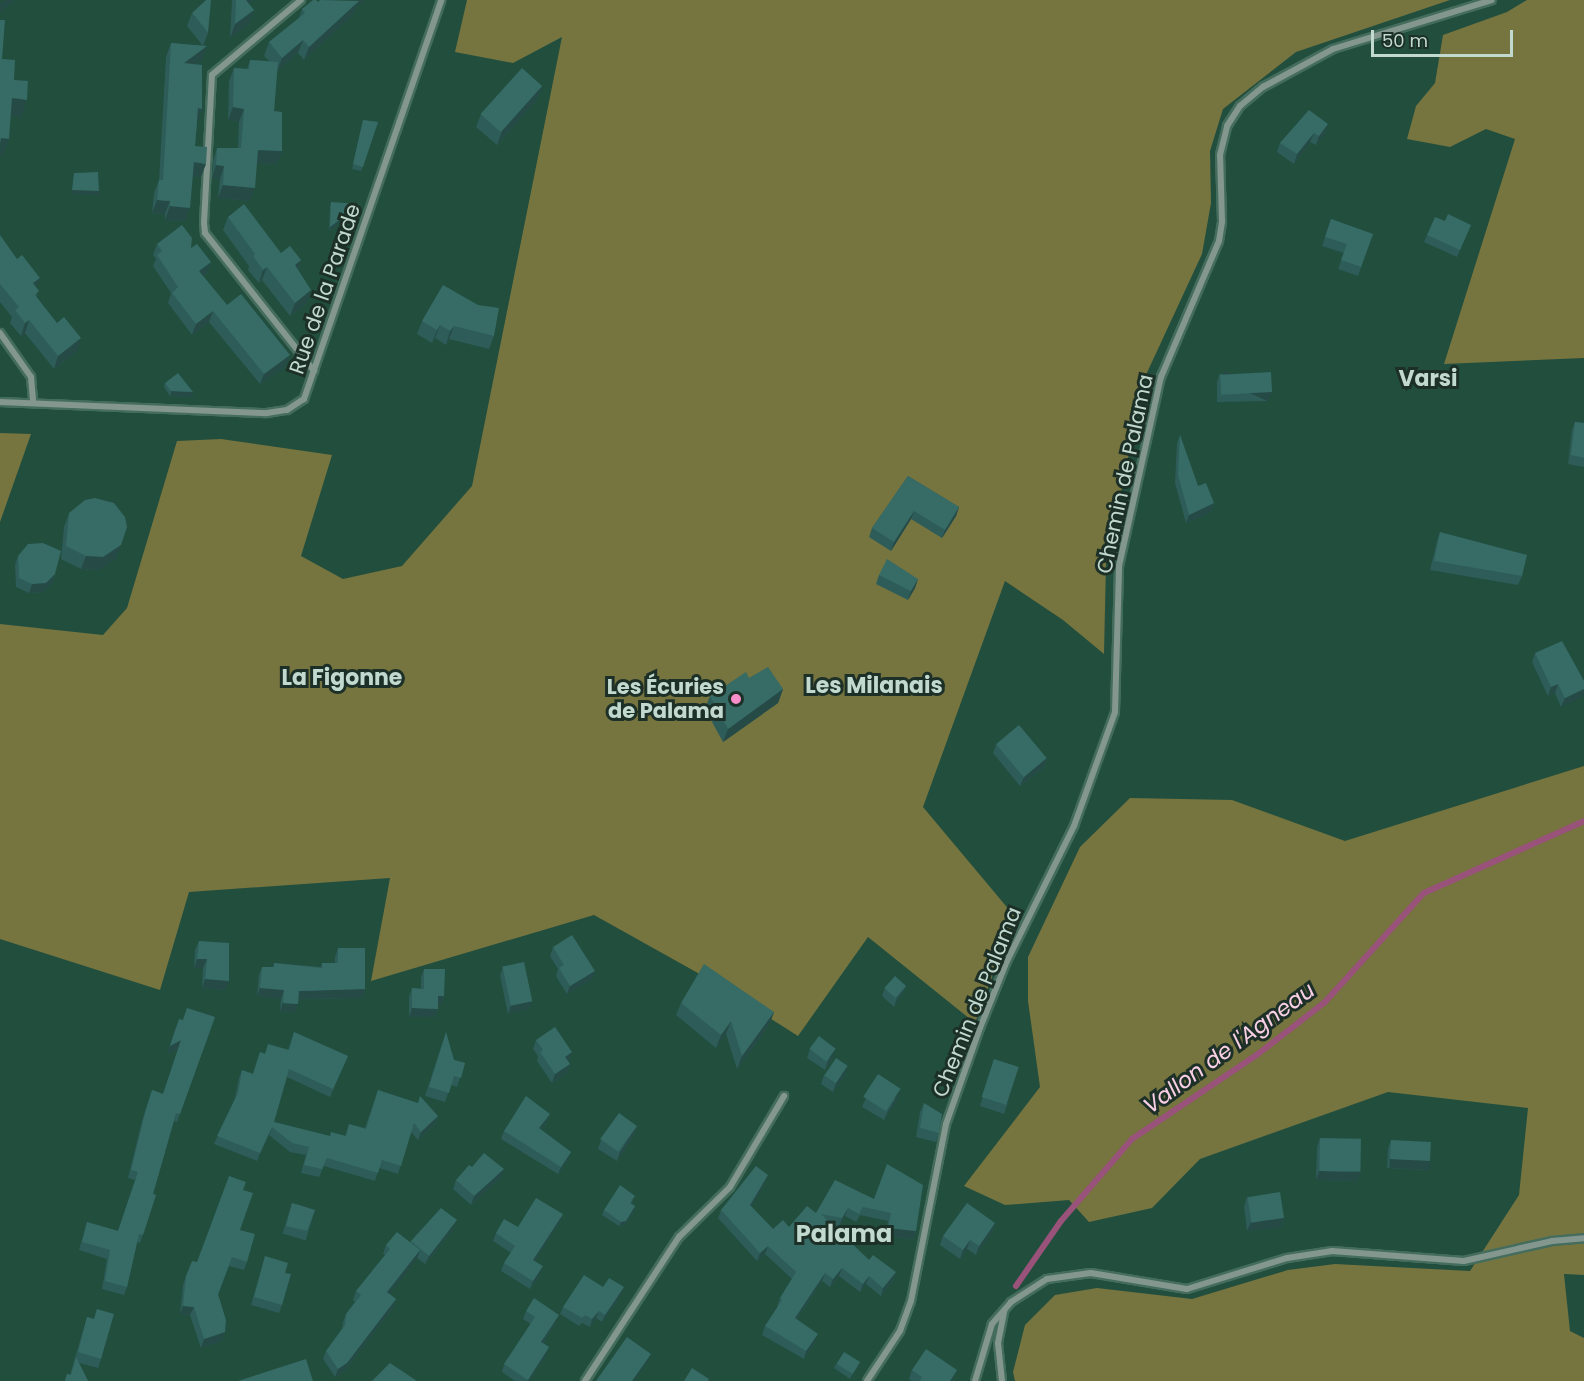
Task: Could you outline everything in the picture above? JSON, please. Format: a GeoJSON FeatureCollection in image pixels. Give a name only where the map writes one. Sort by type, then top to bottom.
{"type":"FeatureCollection","features":[{"type":"Feature","properties":{"kind":"street"},"geometry":{"type":"LineString","coordinates":[[301,0],[212,75],[204,223],[205,233],[314,371]]}},
{"type":"Feature","properties":{"kind":"street","name":"Rue de la Parade"},"geometry":{"type":"LineString","coordinates":[[0,402],[267,413],[287,410],[304,399],[441,0]]}},
{"type":"Feature","properties":{"kind":"street","name":"Chemin de Palama"},"geometry":{"type":"LineString","coordinates":[[867,1381],[900,1331],[911,1300],[946,1124],[980,1028],[1007,961],[1074,826],[1115,712],[1119,566],[1161,376],[1219,241],[1222,221],[1220,155],[1227,126],[1240,106],[1263,87],[1333,49],[1492,0]]}},
{"type":"Feature","properties":{"kind":"street"},"geometry":{"type":"LineString","coordinates":[[0,333],[31,377],[33,402]]}},
{"type":"Feature","properties":{"kind":"street"},"geometry":{"type":"LineString","coordinates":[[585,1381],[679,1238],[730,1187],[784,1096]]}},
{"type":"Feature","properties":{"kind":"street"},"geometry":{"type":"LineString","coordinates":[[975,1381],[984,1343],[1005,1308],[1047,1279],[1075,1273],[1187,1288],[1287,1258],[1332,1251],[1464,1261],[1552,1241],[1584,1238]]}},
{"type":"Feature","properties":{"kind":"street"},"geometry":{"type":"LineString","coordinates":[[1002,1381],[998,1343],[1005,1308]]}},
{"type":"Feature","properties":{"kind":"shaded area"},"geometry":{"type":"Polygon","coordinates":[[[467,0],[1450,0],[1296,52],[1223,109],[1210,151],[1211,203],[1202,254],[1145,377],[1106,564],[1104,654],[1063,620],[1005,581],[923,807],[1016,918],[1003,946],[995,941],[992,947],[999,958],[975,1023],[868,937],[798,1036],[705,977],[594,915],[371,981],[390,878],[189,892],[160,990],[0,939],[0,624],[103,635],[127,608],[177,441],[221,439],[332,455],[301,556],[343,579],[402,566],[472,486],[562,37],[513,63],[455,52],[467,0]]]}},
{"type":"Feature","properties":{"kind":"shaded area"},"geometry":{"type":"Polygon","coordinates":[[[1527,0],[1584,0],[1584,358],[1444,364],[1515,139],[1486,129],[1450,147],[1407,139],[1416,106],[1435,83],[1443,35],[1507,12],[1527,0]]]}},
{"type":"Feature","properties":{"kind":"shaded area"},"geometry":{"type":"Polygon","coordinates":[[[0,433],[31,434],[0,522],[0,433]]]}},
{"type":"Feature","properties":{"kind":"shaded area"},"geometry":{"type":"Polygon","coordinates":[[[1584,766],[1584,1275],[1564,1274],[1570,1331],[1584,1338],[1584,1381],[1015,1381],[1013,1372],[1025,1325],[1055,1295],[1097,1288],[1192,1299],[1288,1270],[1335,1264],[1470,1271],[1519,1195],[1528,1108],[1388,1092],[1200,1159],[1152,1208],[1089,1222],[1069,1200],[1005,1205],[964,1186],[1040,1087],[1028,1001],[1028,957],[1080,847],[1130,798],[1232,800],[1345,841],[1584,766]]]}},
{"type":"Feature","properties":{"kind":"building"},"geometry":{"type":"Polygon","coordinates":[[[206,0],[211,0],[208,33],[192,13],[206,0]]]}},
{"type":"Feature","properties":{"kind":"building"},"geometry":{"type":"Polygon","coordinates":[[[236,0],[246,0],[254,10],[235,24],[236,0]]]}},
{"type":"Feature","properties":{"kind":"building"},"geometry":{"type":"Polygon","coordinates":[[[313,0],[318,2],[320,0],[359,1],[309,47],[303,40],[282,58],[269,42],[305,13],[302,9],[313,0]]]}},
{"type":"Feature","properties":{"kind":"building"},"geometry":{"type":"Polygon","coordinates":[[[0,20],[5,20],[2,59],[15,60],[14,80],[28,81],[27,100],[12,98],[9,139],[1,138],[0,144],[0,20]]]}},
{"type":"Feature","properties":{"kind":"building"},"geometry":{"type":"Polygon","coordinates":[[[171,43],[207,46],[184,63],[202,65],[202,109],[198,108],[195,146],[207,147],[206,164],[194,162],[190,208],[170,206],[170,201],[157,200],[159,180],[163,180],[171,43]]]}},
{"type":"Feature","properties":{"kind":"building"},"geometry":{"type":"Polygon","coordinates":[[[250,60],[278,62],[274,111],[282,112],[282,151],[258,150],[255,188],[223,185],[224,166],[216,165],[217,148],[241,148],[244,109],[233,107],[234,68],[249,69],[250,60]]]}},
{"type":"Feature","properties":{"kind":"building"},"geometry":{"type":"Polygon","coordinates":[[[522,68],[542,86],[501,132],[481,114],[522,68]]]}},
{"type":"Feature","properties":{"kind":"building"},"geometry":{"type":"Polygon","coordinates":[[[1309,110],[1328,124],[1319,136],[1314,133],[1297,154],[1280,143],[1309,110]]]}},
{"type":"Feature","properties":{"kind":"building"},"geometry":{"type":"Polygon","coordinates":[[[363,120],[378,122],[363,167],[353,164],[363,120]]]}},
{"type":"Feature","properties":{"kind":"building"},"geometry":{"type":"Polygon","coordinates":[[[98,172],[99,191],[72,190],[74,173],[98,172]]]}},
{"type":"Feature","properties":{"kind":"building"},"geometry":{"type":"Polygon","coordinates":[[[331,202],[360,204],[330,227],[331,202]]]}},
{"type":"Feature","properties":{"kind":"building"},"geometry":{"type":"Polygon","coordinates":[[[244,204],[281,253],[290,246],[301,260],[295,265],[311,290],[295,303],[267,267],[263,270],[253,256],[255,254],[228,217],[244,204]]]}},
{"type":"Feature","properties":{"kind":"building"},"geometry":{"type":"Polygon","coordinates":[[[1448,214],[1471,225],[1460,250],[1427,235],[1435,217],[1445,221],[1448,214]]]}},
{"type":"Feature","properties":{"kind":"building"},"geometry":{"type":"Polygon","coordinates":[[[1331,219],[1373,234],[1361,267],[1341,260],[1347,244],[1325,237],[1331,219]]]}},
{"type":"Feature","properties":{"kind":"building"},"geometry":{"type":"Polygon","coordinates":[[[182,225],[192,238],[191,248],[197,244],[211,262],[199,271],[227,305],[241,294],[290,355],[264,374],[213,311],[196,324],[172,293],[178,287],[157,255],[162,251],[157,244],[182,225]]]}},
{"type":"Feature","properties":{"kind":"building"},"geometry":{"type":"Polygon","coordinates":[[[0,235],[17,259],[22,255],[40,278],[33,283],[39,291],[35,295],[57,323],[64,317],[81,338],[58,356],[29,320],[25,323],[15,310],[19,307],[0,284],[0,235]]]}},
{"type":"Feature","properties":{"kind":"building"},"geometry":{"type":"Polygon","coordinates":[[[443,285],[478,305],[499,308],[494,336],[454,326],[450,331],[440,325],[437,330],[422,321],[443,285]]]}},
{"type":"Feature","properties":{"kind":"building"},"geometry":{"type":"Polygon","coordinates":[[[1271,372],[1272,392],[1221,395],[1220,375],[1271,372]]]}},
{"type":"Feature","properties":{"kind":"building"},"geometry":{"type":"Polygon","coordinates":[[[178,373],[193,392],[171,391],[165,383],[178,373]]]}},
{"type":"Feature","properties":{"kind":"building"},"geometry":{"type":"Polygon","coordinates":[[[1575,422],[1584,423],[1584,458],[1571,455],[1575,422]]]}},
{"type":"Feature","properties":{"kind":"building"},"geometry":{"type":"Polygon","coordinates":[[[1180,435],[1198,486],[1206,483],[1214,503],[1189,515],[1178,475],[1180,435]]]}},
{"type":"Feature","properties":{"kind":"building"},"geometry":{"type":"Polygon","coordinates":[[[908,476],[959,507],[945,530],[914,511],[894,542],[872,528],[908,476]]]}},
{"type":"Feature","properties":{"kind":"building"},"geometry":{"type":"Polygon","coordinates":[[[95,498],[114,503],[125,517],[127,527],[121,545],[103,557],[86,556],[66,546],[69,513],[85,500],[95,498]]]}},
{"type":"Feature","properties":{"kind":"building"},"geometry":{"type":"Polygon","coordinates":[[[1440,532],[1527,555],[1522,576],[1434,561],[1440,532]]]}},
{"type":"Feature","properties":{"kind":"building"},"geometry":{"type":"Polygon","coordinates":[[[43,543],[61,551],[55,574],[46,583],[32,584],[19,578],[18,556],[28,544],[43,543]]]}},
{"type":"Feature","properties":{"kind":"building"},"geometry":{"type":"Polygon","coordinates":[[[887,559],[918,579],[911,591],[879,575],[887,559]]]}},
{"type":"Feature","properties":{"kind":"building"},"geometry":{"type":"Polygon","coordinates":[[[1562,641],[1584,681],[1584,689],[1565,698],[1558,684],[1551,687],[1535,653],[1562,641]]]}},
{"type":"Feature","properties":{"kind":"building"},"geometry":{"type":"Polygon","coordinates":[[[768,667],[783,689],[728,729],[710,696],[746,672],[749,678],[768,667]]]}},
{"type":"Feature","properties":{"kind":"building"},"geometry":{"type":"Polygon","coordinates":[[[1019,725],[1047,758],[1024,777],[996,744],[1019,725]]]}},
{"type":"Feature","properties":{"kind":"building"},"geometry":{"type":"Polygon","coordinates":[[[572,935],[595,971],[570,986],[559,968],[564,965],[553,947],[572,935]]]}},
{"type":"Feature","properties":{"kind":"building"},"geometry":{"type":"Polygon","coordinates":[[[199,941],[229,943],[229,981],[205,979],[207,959],[197,959],[199,941]]]}},
{"type":"Feature","properties":{"kind":"building"},"geometry":{"type":"Polygon","coordinates":[[[338,948],[365,948],[365,989],[299,991],[298,1004],[283,1003],[284,990],[260,988],[262,967],[274,967],[274,963],[322,968],[322,963],[338,963],[338,948]]]}},
{"type":"Feature","properties":{"kind":"building"},"geometry":{"type":"Polygon","coordinates":[[[524,962],[532,1001],[511,1006],[502,967],[524,962]]]}},
{"type":"Feature","properties":{"kind":"building"},"geometry":{"type":"Polygon","coordinates":[[[704,964],[774,1012],[742,1056],[731,1021],[721,1035],[681,1003],[704,964]]]}},
{"type":"Feature","properties":{"kind":"building"},"geometry":{"type":"Polygon","coordinates":[[[424,969],[445,969],[444,996],[438,996],[438,1009],[412,1008],[412,988],[424,989],[424,969]]]}},
{"type":"Feature","properties":{"kind":"building"},"geometry":{"type":"Polygon","coordinates":[[[895,976],[906,986],[895,998],[884,988],[895,976]]]}},
{"type":"Feature","properties":{"kind":"building"},"geometry":{"type":"Polygon","coordinates":[[[187,1008],[215,1017],[180,1114],[176,1113],[153,1194],[156,1195],[143,1235],[139,1234],[127,1287],[105,1281],[110,1250],[82,1242],[87,1222],[118,1231],[138,1172],[131,1170],[152,1090],[163,1094],[181,1040],[170,1046],[179,1019],[183,1020],[187,1008]]]}},
{"type":"Feature","properties":{"kind":"building"},"geometry":{"type":"Polygon","coordinates":[[[555,1027],[572,1052],[565,1057],[570,1064],[555,1074],[540,1052],[543,1050],[536,1040],[555,1027]]]}},
{"type":"Feature","properties":{"kind":"building"},"geometry":{"type":"Polygon","coordinates":[[[294,1032],[348,1056],[333,1089],[289,1069],[274,1122],[330,1136],[331,1132],[346,1136],[349,1124],[366,1129],[378,1090],[418,1103],[420,1096],[438,1116],[421,1132],[414,1123],[401,1166],[382,1160],[378,1173],[327,1158],[322,1169],[304,1165],[309,1147],[292,1143],[272,1127],[260,1153],[217,1136],[238,1093],[242,1070],[253,1074],[260,1052],[265,1054],[268,1044],[289,1050],[294,1032]]]}},
{"type":"Feature","properties":{"kind":"building"},"geometry":{"type":"Polygon","coordinates":[[[446,1032],[454,1060],[465,1063],[461,1078],[454,1076],[449,1093],[429,1087],[446,1032]]]}},
{"type":"Feature","properties":{"kind":"building"},"geometry":{"type":"Polygon","coordinates":[[[819,1036],[836,1049],[826,1061],[809,1049],[819,1036]]]}},
{"type":"Feature","properties":{"kind":"building"},"geometry":{"type":"Polygon","coordinates":[[[836,1058],[848,1066],[836,1083],[824,1075],[836,1058]]]}},
{"type":"Feature","properties":{"kind":"building"},"geometry":{"type":"Polygon","coordinates":[[[994,1059],[1019,1067],[1006,1105],[982,1097],[994,1059]]]}},
{"type":"Feature","properties":{"kind":"building"},"geometry":{"type":"Polygon","coordinates":[[[878,1074],[901,1089],[886,1111],[863,1097],[878,1074]]]}},
{"type":"Feature","properties":{"kind":"building"},"geometry":{"type":"Polygon","coordinates":[[[526,1096],[550,1114],[539,1128],[571,1152],[561,1167],[504,1131],[526,1096]]]}},
{"type":"Feature","properties":{"kind":"building"},"geometry":{"type":"Polygon","coordinates":[[[924,1103],[942,1114],[939,1133],[920,1128],[924,1103]]]}},
{"type":"Feature","properties":{"kind":"building"},"geometry":{"type":"Polygon","coordinates":[[[619,1113],[637,1126],[618,1152],[600,1139],[619,1113]]]}},
{"type":"Feature","properties":{"kind":"building"},"geometry":{"type":"Polygon","coordinates":[[[1320,1138],[1361,1139],[1360,1172],[1319,1171],[1320,1138]]]}},
{"type":"Feature","properties":{"kind":"building"},"geometry":{"type":"Polygon","coordinates":[[[1391,1140],[1431,1142],[1430,1161],[1390,1159],[1391,1140]]]}},
{"type":"Feature","properties":{"kind":"building"},"geometry":{"type":"Polygon","coordinates":[[[484,1153],[504,1169],[474,1196],[456,1180],[484,1153]]]}},
{"type":"Feature","properties":{"kind":"building"},"geometry":{"type":"Polygon","coordinates":[[[887,1164],[923,1185],[916,1231],[888,1228],[891,1213],[863,1207],[859,1214],[848,1208],[842,1218],[821,1214],[869,1260],[873,1255],[896,1272],[883,1288],[869,1276],[863,1284],[842,1268],[833,1279],[825,1273],[795,1318],[818,1334],[806,1351],[765,1326],[796,1272],[768,1246],[760,1253],[721,1210],[756,1166],[768,1175],[750,1205],[773,1229],[783,1220],[789,1227],[807,1206],[816,1213],[835,1180],[874,1199],[887,1164]]]}},
{"type":"Feature","properties":{"kind":"building"},"geometry":{"type":"Polygon","coordinates":[[[229,1176],[246,1182],[243,1190],[253,1193],[240,1230],[255,1234],[247,1262],[232,1257],[218,1294],[226,1320],[225,1332],[204,1339],[194,1307],[183,1306],[186,1276],[192,1261],[197,1262],[229,1176]]]}},
{"type":"Feature","properties":{"kind":"building"},"geometry":{"type":"Polygon","coordinates":[[[620,1185],[635,1196],[630,1203],[635,1206],[626,1221],[621,1222],[604,1210],[620,1185]]]}},
{"type":"Feature","properties":{"kind":"building"},"geometry":{"type":"Polygon","coordinates":[[[1280,1192],[1284,1218],[1251,1223],[1247,1197],[1280,1192]]]}},
{"type":"Feature","properties":{"kind":"building"},"geometry":{"type":"Polygon","coordinates":[[[536,1198],[563,1214],[533,1260],[543,1266],[533,1281],[504,1263],[515,1246],[496,1233],[504,1219],[518,1227],[536,1198]]]}},
{"type":"Feature","properties":{"kind":"building"},"geometry":{"type":"Polygon","coordinates":[[[292,1203],[315,1210],[307,1231],[286,1226],[292,1203]]]}},
{"type":"Feature","properties":{"kind":"building"},"geometry":{"type":"Polygon","coordinates":[[[967,1203],[995,1223],[979,1246],[970,1240],[963,1250],[943,1236],[967,1203]]]}},
{"type":"Feature","properties":{"kind":"building"},"geometry":{"type":"Polygon","coordinates":[[[441,1208],[457,1220],[429,1256],[411,1241],[441,1208]]]}},
{"type":"Feature","properties":{"kind":"building"},"geometry":{"type":"Polygon","coordinates":[[[397,1232],[420,1250],[387,1292],[396,1299],[347,1363],[338,1369],[326,1351],[345,1325],[346,1314],[361,1295],[356,1291],[390,1249],[386,1245],[397,1232]]]}},
{"type":"Feature","properties":{"kind":"building"},"geometry":{"type":"Polygon","coordinates":[[[265,1256],[288,1263],[285,1273],[291,1274],[282,1305],[254,1297],[265,1256]]]}},
{"type":"Feature","properties":{"kind":"building"},"geometry":{"type":"Polygon","coordinates":[[[584,1275],[603,1287],[609,1278],[624,1287],[605,1315],[599,1311],[592,1319],[585,1315],[582,1318],[563,1307],[584,1275]]]}},
{"type":"Feature","properties":{"kind":"building"},"geometry":{"type":"Polygon","coordinates":[[[534,1298],[559,1315],[541,1342],[549,1347],[528,1380],[504,1364],[535,1317],[526,1311],[534,1298]]]}},
{"type":"Feature","properties":{"kind":"building"},"geometry":{"type":"Polygon","coordinates":[[[97,1309],[114,1314],[101,1359],[78,1352],[87,1317],[94,1319],[97,1309]]]}},
{"type":"Feature","properties":{"kind":"building"},"geometry":{"type":"Polygon","coordinates":[[[627,1337],[651,1354],[632,1381],[596,1381],[627,1337]]]}},
{"type":"Feature","properties":{"kind":"building"},"geometry":{"type":"Polygon","coordinates":[[[926,1349],[957,1370],[950,1381],[920,1381],[922,1377],[912,1370],[926,1349]]]}},
{"type":"Feature","properties":{"kind":"building"},"geometry":{"type":"Polygon","coordinates":[[[844,1352],[860,1362],[853,1374],[837,1364],[844,1352]]]}},
{"type":"Feature","properties":{"kind":"building"},"geometry":{"type":"Polygon","coordinates":[[[76,1357],[88,1381],[65,1381],[67,1374],[71,1375],[76,1357]]]}},
{"type":"Feature","properties":{"kind":"building"},"geometry":{"type":"Polygon","coordinates":[[[306,1359],[313,1381],[238,1381],[306,1359]]]}},
{"type":"Feature","properties":{"kind":"building"},"geometry":{"type":"Polygon","coordinates":[[[390,1363],[417,1381],[372,1381],[390,1363]]]}},
{"type":"Feature","properties":{"kind":"building"},"geometry":{"type":"Polygon","coordinates":[[[692,1368],[709,1379],[708,1381],[684,1381],[692,1368]]]}},
{"type":"Feature","properties":{"kind":"waterway","name":"Vallon de l'Agneau"},"geometry":{"type":"LineString","coordinates":[[1016,1286],[1061,1221],[1132,1139],[1258,1054],[1325,1002],[1424,893],[1584,821]]}},
{"type":"Feature","properties":{"kind":"place","name":"Les Écuries de Palama"},"geometry":{"type":"Point","coordinates":[736,699]}},
{"type":"Feature","properties":{"kind":"district","name":"Varsi"},"geometry":{"type":"Point","coordinates":[1428,379]}},
{"type":"Feature","properties":{"kind":"district","name":"La Figonne"},"geometry":{"type":"Point","coordinates":[342,678]}},
{"type":"Feature","properties":{"kind":"district","name":"Les Milanais"},"geometry":{"type":"Point","coordinates":[874,686]}},
{"type":"Feature","properties":{"kind":"district","name":"Palama"},"geometry":{"type":"Point","coordinates":[844,1234]}}]}
